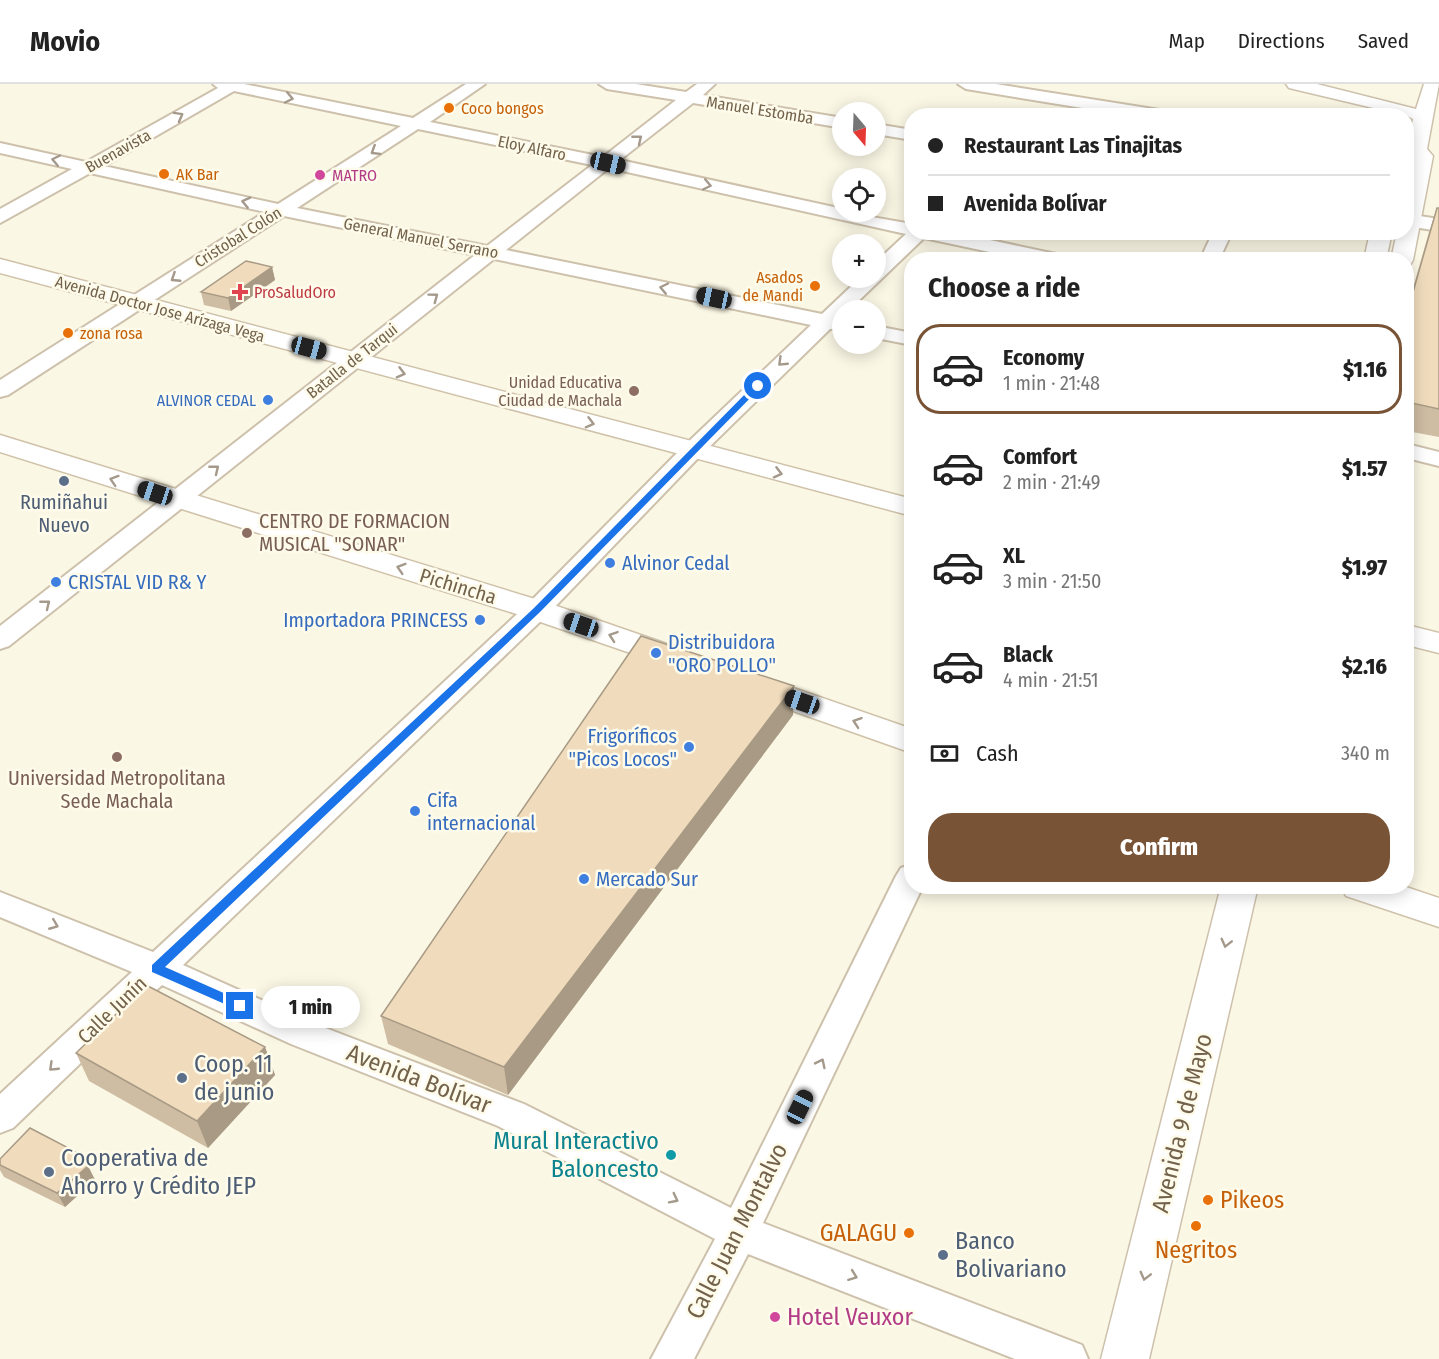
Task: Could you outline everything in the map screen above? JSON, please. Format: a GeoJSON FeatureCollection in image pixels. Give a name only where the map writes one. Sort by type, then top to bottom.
{"type":"FeatureCollection","features":[{"type":"Feature","properties":{"kind":"main road"},"geometry":{"type":"LineString","coordinates":[[1295,84],[1391,108]]}},
{"type":"Feature","properties":{"kind":"main road"},"geometry":{"type":"LineString","coordinates":[[1414,147],[1434,84]]}},
{"type":"Feature","properties":{"kind":"main road"},"geometry":{"type":"LineString","coordinates":[[1414,114],[1423,116]]}},
{"type":"Feature","properties":{"kind":"main road","name":"Avenida Doctor Jose Arízaga Vega"},"geometry":{"type":"LineString","coordinates":[[0,266],[904,506]]}},
{"type":"Feature","properties":{"kind":"main road","name":"Pichincha"},"geometry":{"type":"LineString","coordinates":[[0,443],[177,500],[537,610],[904,738]]}},
{"type":"Feature","properties":{"kind":"main road"},"geometry":{"type":"LineString","coordinates":[[1414,637],[1439,643]]}},
{"type":"Feature","properties":{"kind":"main road","name":"Avenida 9 de Mayo"},"geometry":{"type":"LineString","coordinates":[[1125,1359],[1238,894]]}},
{"type":"Feature","properties":{"kind":"main road"},"geometry":{"type":"LineString","coordinates":[[1383,894],[1439,913]]}},
{"type":"Feature","properties":{"kind":"street","name":"Cristobal Colón"},"geometry":{"type":"LineString","coordinates":[[0,390],[477,84]]}},
{"type":"Feature","properties":{"kind":"street","name":"Manuel Estomba"},"geometry":{"type":"LineString","coordinates":[[607,84],[832,121]]}},
{"type":"Feature","properties":{"kind":"street","name":"Batalla de Tarqui"},"geometry":{"type":"LineString","coordinates":[[0,640],[352,360],[495,252],[707,84]]}},
{"type":"Feature","properties":{"kind":"street"},"geometry":{"type":"LineString","coordinates":[[966,84],[1118,108]]}},
{"type":"Feature","properties":{"kind":"street"},"geometry":{"type":"LineString","coordinates":[[1050,108],[1074,84]]}},
{"type":"Feature","properties":{"kind":"street","name":"Eloy Alfaro"},"geometry":{"type":"LineString","coordinates":[[230,85],[608,163],[904,228]]}},
{"type":"Feature","properties":{"kind":"street","name":"Buenavista"},"geometry":{"type":"LineString","coordinates":[[0,217],[230,85]]}},
{"type":"Feature","properties":{"kind":"street"},"geometry":{"type":"LineString","coordinates":[[886,131],[904,134]]}},
{"type":"Feature","properties":{"kind":"street","name":"General Manuel Serrano"},"geometry":{"type":"LineString","coordinates":[[0,148],[281,210],[832,323]]}},
{"type":"Feature","properties":{"kind":"street"},"geometry":{"type":"LineString","coordinates":[[1414,221],[1439,225]]}},
{"type":"Feature","properties":{"kind":"street"},"geometry":{"type":"LineString","coordinates":[[886,263],[911,240]]}},
{"type":"Feature","properties":{"kind":"street"},"geometry":{"type":"LineString","coordinates":[[962,240],[1018,252]]}},
{"type":"Feature","properties":{"kind":"street","name":"Calle Junín"},"geometry":{"type":"LineString","coordinates":[[852,300],[863,288]]}},
{"type":"Feature","properties":{"kind":"street","name":"Calle Junín"},"geometry":{"type":"LineString","coordinates":[[0,1117],[537,610],[692,451],[832,324]]}},
{"type":"Feature","properties":{"kind":"street"},"geometry":{"type":"LineString","coordinates":[[886,334],[904,337]]}},
{"type":"Feature","properties":{"kind":"street"},"geometry":{"type":"LineString","coordinates":[[1414,441],[1439,446]]}},
{"type":"Feature","properties":{"kind":"street"},"geometry":{"type":"LineString","coordinates":[[1414,453],[1439,459]]}},
{"type":"Feature","properties":{"kind":"street","name":"Calle Juan Montalvo"},"geometry":{"type":"LineString","coordinates":[[672,1359],[739,1232],[904,892]]}},
{"type":"Feature","properties":{"kind":"street","name":"Avenida Bolívar"},"geometry":{"type":"LineString","coordinates":[[0,903],[156,968],[303,1034],[511,1114],[739,1232],[1066,1359]]}},
{"type":"Feature","properties":{"kind":"building"},"geometry":{"type":"Polygon","coordinates":[[[1437,208],[1439,208],[1439,409],[1414,404],[1414,288],[1437,208]]]}},
{"type":"Feature","properties":{"kind":"building"},"geometry":{"type":"Polygon","coordinates":[[[246,261],[272,267],[228,298],[201,292],[246,261]]]}},
{"type":"Feature","properties":{"kind":"building","name":"Mercado Sur"},"geometry":{"type":"Polygon","coordinates":[[[641,636],[794,686],[504,1067],[381,1016],[641,636]]]}},
{"type":"Feature","properties":{"kind":"building","name":"Coop. 11 de junio"},"geometry":{"type":"Polygon","coordinates":[[[146,985],[265,1047],[197,1121],[76,1053],[146,985]]]}},
{"type":"Feature","properties":{"kind":"building","name":"Cooperativa de Ahorro y Crédito JEP"},"geometry":{"type":"Polygon","coordinates":[[[30,1128],[78,1153],[88,1166],[57,1193],[0,1165],[0,1159],[30,1128]]]}},
{"type":"Feature","properties":{"kind":"place","name":"Coco bongos"},"geometry":{"type":"Point","coordinates":[449,108]}},
{"type":"Feature","properties":{"kind":"place","name":"AK Bar"},"geometry":{"type":"Point","coordinates":[164,174]}},
{"type":"Feature","properties":{"kind":"place","name":"MATRO"},"geometry":{"type":"Point","coordinates":[320,175]}},
{"type":"Feature","properties":{"kind":"place","name":"Asados de Mandi"},"geometry":{"type":"Point","coordinates":[815,286]}},
{"type":"Feature","properties":{"kind":"place","name":"ProSaludOro"},"geometry":{"type":"Point","coordinates":[240,292]}},
{"type":"Feature","properties":{"kind":"place","name":"zona rosa"},"geometry":{"type":"Point","coordinates":[68,333]}},
{"type":"Feature","properties":{"kind":"place","name":"Unidad Educativa Ciudad de Machala"},"geometry":{"type":"Point","coordinates":[634,391]}},
{"type":"Feature","properties":{"kind":"place","name":"ALVINOR CEDAL"},"geometry":{"type":"Point","coordinates":[268,400]}},
{"type":"Feature","properties":{"kind":"place","name":"Rumiñahui Nuevo"},"geometry":{"type":"Point","coordinates":[64,481]}},
{"type":"Feature","properties":{"kind":"place","name":"CENTRO DE FORMACION MUSICAL \"SONAR\""},"geometry":{"type":"Point","coordinates":[247,533]}},
{"type":"Feature","properties":{"kind":"place","name":"Alvinor Cedal"},"geometry":{"type":"Point","coordinates":[610,563]}},
{"type":"Feature","properties":{"kind":"place","name":"CRISTAL VID R& Y"},"geometry":{"type":"Point","coordinates":[56,582]}},
{"type":"Feature","properties":{"kind":"place","name":"Importadora PRINCESS"},"geometry":{"type":"Point","coordinates":[480,620]}},
{"type":"Feature","properties":{"kind":"place","name":"Distribuidora \"ORO POLLO\""},"geometry":{"type":"Point","coordinates":[656,653]}},
{"type":"Feature","properties":{"kind":"place","name":"Frigoríficos \"Picos Locos\""},"geometry":{"type":"Point","coordinates":[689,747]}},
{"type":"Feature","properties":{"kind":"place","name":"Universidad Metropolitana Sede Machala"},"geometry":{"type":"Point","coordinates":[117,757]}},
{"type":"Feature","properties":{"kind":"place","name":"Cifa internacional"},"geometry":{"type":"Point","coordinates":[415,811]}},
{"type":"Feature","properties":{"kind":"place","name":"Mercado Sur"},"geometry":{"type":"Point","coordinates":[584,879]}},
{"type":"Feature","properties":{"kind":"place","name":"Coop. 11 de junio"},"geometry":{"type":"Point","coordinates":[182,1078]}},
{"type":"Feature","properties":{"kind":"place","name":"Mural Interactivo Baloncesto"},"geometry":{"type":"Point","coordinates":[671,1155]}},
{"type":"Feature","properties":{"kind":"place","name":"Cooperativa de Ahorro y Crédito JEP"},"geometry":{"type":"Point","coordinates":[49,1172]}},
{"type":"Feature","properties":{"kind":"place","name":"Pikeos"},"geometry":{"type":"Point","coordinates":[1208,1200]}},
{"type":"Feature","properties":{"kind":"place","name":"Negritos"},"geometry":{"type":"Point","coordinates":[1196,1226]}},
{"type":"Feature","properties":{"kind":"place","name":"GALAGU"},"geometry":{"type":"Point","coordinates":[909,1233]}},
{"type":"Feature","properties":{"kind":"place","name":"Banco Bolivariano"},"geometry":{"type":"Point","coordinates":[943,1255]}},
{"type":"Feature","properties":{"kind":"place","name":"Hotel Veuxor"},"geometry":{"type":"Point","coordinates":[775,1317]}},
{"type":"Feature","properties":{"kind":"route"},"geometry":{"type":"LineString","coordinates":[[240,1006],[156,968],[537,610],[758,386]]}}]}
